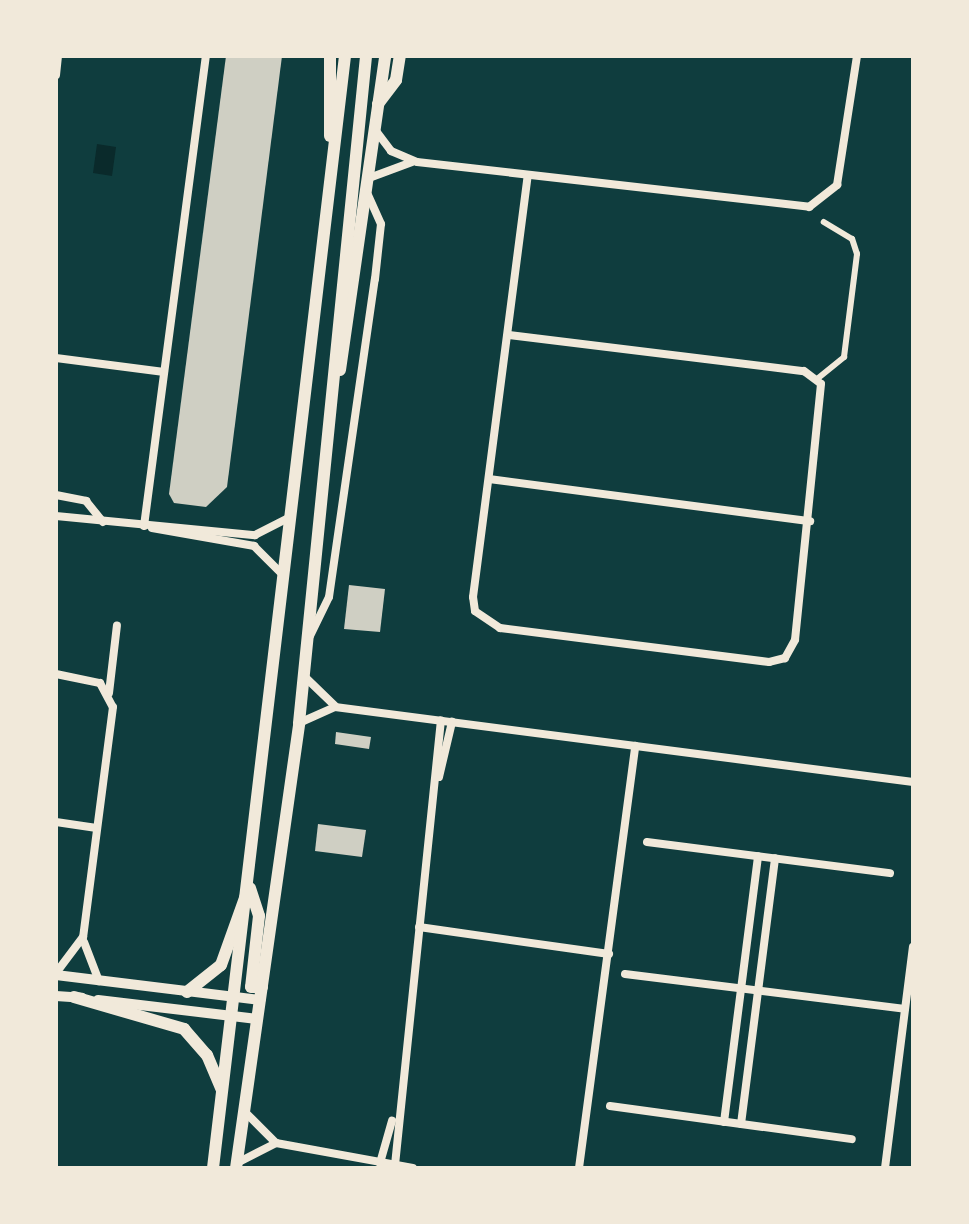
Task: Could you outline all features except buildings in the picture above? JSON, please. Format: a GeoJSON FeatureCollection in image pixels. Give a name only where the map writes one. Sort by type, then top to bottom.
{"type":"FeatureCollection","features":[{"type":"Feature","properties":{"kind":"main road"},"geometry":{"type":"LineString","coordinates":[[330,56],[331,150]]}},
{"type":"Feature","properties":{"kind":"main road"},"geometry":{"type":"LineString","coordinates":[[213,1168],[287,582],[331,150],[345,56]]}},
{"type":"Feature","properties":{"kind":"main road"},"geometry":{"type":"LineString","coordinates":[[336,381],[336,318],[366,56]]}},
{"type":"Feature","properties":{"kind":"main road"},"geometry":{"type":"LineString","coordinates":[[237,1166],[299,723],[336,381],[368,195],[385,56]]}},
{"type":"Feature","properties":{"kind":"main road"},"geometry":{"type":"LineString","coordinates":[[378,104],[396,80],[400,56]]}},
{"type":"Feature","properties":{"kind":"main road"},"geometry":{"type":"LineString","coordinates":[[187,992],[221,965],[250,888]]}},
{"type":"Feature","properties":{"kind":"main road"},"geometry":{"type":"LineString","coordinates":[[250,888],[259,916],[251,987],[261,994]]}},
{"type":"Feature","properties":{"kind":"main road"},"geometry":{"type":"LineString","coordinates":[[74,997],[184,1029],[207,1055],[224,1097]]}},
{"type":"Feature","properties":{"kind":"street"},"geometry":{"type":"LineString","coordinates":[[56,75],[58,56]]}},
{"type":"Feature","properties":{"kind":"street"},"geometry":{"type":"LineString","coordinates":[[148,527],[164,372],[206,56]]}},
{"type":"Feature","properties":{"kind":"street"},"geometry":{"type":"LineString","coordinates":[[369,178],[390,164],[417,162],[800,208],[826,200],[837,185],[857,56]]}},
{"type":"Feature","properties":{"kind":"street"},"geometry":{"type":"LineString","coordinates":[[376,131],[391,151],[417,162]]}},
{"type":"Feature","properties":{"kind":"street"},"geometry":{"type":"LineString","coordinates":[[528,176],[473,597],[479,617],[543,635],[769,662],[785,658],[795,640],[825,396],[817,379]]}},
{"type":"Feature","properties":{"kind":"street"},"geometry":{"type":"LineString","coordinates":[[307,640],[329,597],[375,279],[381,224],[368,195]]}},
{"type":"Feature","properties":{"kind":"street"},"geometry":{"type":"LineString","coordinates":[[509,335],[817,379],[844,357],[857,254],[852,239],[824,222]]}},
{"type":"Feature","properties":{"kind":"street"},"geometry":{"type":"LineString","coordinates":[[56,358],[164,372]]}},
{"type":"Feature","properties":{"kind":"street"},"geometry":{"type":"LineString","coordinates":[[489,479],[810,521]]}},
{"type":"Feature","properties":{"kind":"street"},"geometry":{"type":"LineString","coordinates":[[56,495],[86,501],[103,522]]}},
{"type":"Feature","properties":{"kind":"street"},"geometry":{"type":"LineString","coordinates":[[56,516],[255,535],[294,514]]}},
{"type":"Feature","properties":{"kind":"street"},"geometry":{"type":"LineString","coordinates":[[148,527],[261,548],[287,582]]}},
{"type":"Feature","properties":{"kind":"street"},"geometry":{"type":"LineString","coordinates":[[56,974],[76,956],[83,937],[113,716],[109,694],[117,625]]}},
{"type":"Feature","properties":{"kind":"street"},"geometry":{"type":"LineString","coordinates":[[56,674],[91,679],[109,694]]}},
{"type":"Feature","properties":{"kind":"street"},"geometry":{"type":"LineString","coordinates":[[304,674],[335,707]]}},
{"type":"Feature","properties":{"kind":"street"},"geometry":{"type":"LineString","coordinates":[[299,723],[335,707],[913,782]]}},
{"type":"Feature","properties":{"kind":"street"},"geometry":{"type":"LineString","coordinates":[[395,1165],[394,1117],[437,782],[441,720]]}},
{"type":"Feature","properties":{"kind":"street"},"geometry":{"type":"LineString","coordinates":[[437,782],[452,722]]}},
{"type":"Feature","properties":{"kind":"street"},"geometry":{"type":"LineString","coordinates":[[579,1168],[635,746]]}},
{"type":"Feature","properties":{"kind":"street"},"geometry":{"type":"LineString","coordinates":[[56,822],[97,828]]}},
{"type":"Feature","properties":{"kind":"street"},"geometry":{"type":"LineString","coordinates":[[647,842],[890,873]]}},
{"type":"Feature","properties":{"kind":"street"},"geometry":{"type":"LineString","coordinates":[[724,1122],[758,856]]}},
{"type":"Feature","properties":{"kind":"street"},"geometry":{"type":"LineString","coordinates":[[741,1124],[775,858]]}},
{"type":"Feature","properties":{"kind":"street"},"geometry":{"type":"LineString","coordinates":[[419,927],[609,954]]}},
{"type":"Feature","properties":{"kind":"street"},"geometry":{"type":"LineString","coordinates":[[83,937],[99,981]]}},
{"type":"Feature","properties":{"kind":"street"},"geometry":{"type":"LineString","coordinates":[[885,1168],[913,947]]}},
{"type":"Feature","properties":{"kind":"street"},"geometry":{"type":"LineString","coordinates":[[56,974],[234,997],[261,994]]}},
{"type":"Feature","properties":{"kind":"street"},"geometry":{"type":"LineString","coordinates":[[625,974],[905,1009]]}},
{"type":"Feature","properties":{"kind":"street"},"geometry":{"type":"LineString","coordinates":[[56,996],[257,1019]]}},
{"type":"Feature","properties":{"kind":"street"},"geometry":{"type":"LineString","coordinates":[[610,1106],[852,1139]]}},
{"type":"Feature","properties":{"kind":"street"},"geometry":{"type":"LineString","coordinates":[[244,1111],[276,1143],[413,1168]]}},
{"type":"Feature","properties":{"kind":"street"},"geometry":{"type":"LineString","coordinates":[[380,1163],[394,1117]]}},
{"type":"Feature","properties":{"kind":"street"},"geometry":{"type":"LineString","coordinates":[[237,1166],[276,1143]]}},
{"type":"Feature","properties":{"kind":"water"},"geometry":{"type":"Polygon","coordinates":[[[97,144],[116,147],[112,176],[93,173],[97,144]]]}}]}
